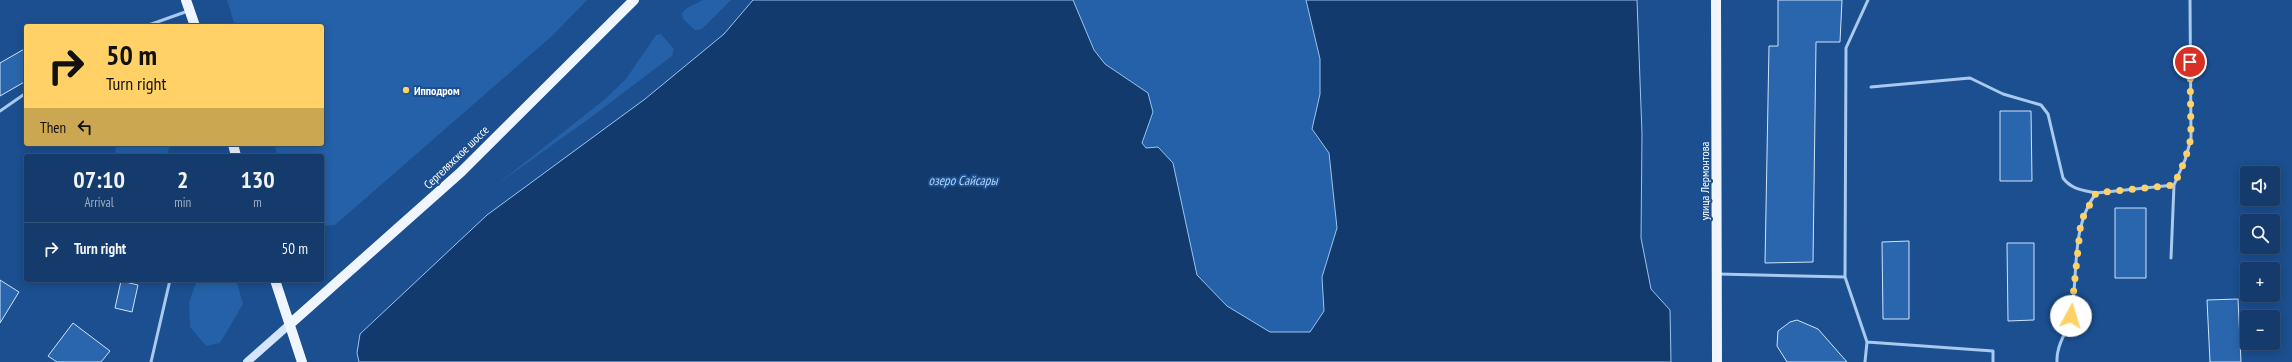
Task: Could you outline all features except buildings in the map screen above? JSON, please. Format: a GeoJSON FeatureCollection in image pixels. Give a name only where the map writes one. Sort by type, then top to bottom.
{"type":"FeatureCollection","features":[{"type":"Feature","properties":{"kind":"main road"},"geometry":{"type":"LineString","coordinates":[[186,0],[194,24]]}},
{"type":"Feature","properties":{"kind":"main road","name":"Сергеляхское шоссе"},"geometry":{"type":"LineString","coordinates":[[290,324],[461,172],[634,0]]}},
{"type":"Feature","properties":{"kind":"main road","name":"улица Лермонтова"},"geometry":{"type":"LineString","coordinates":[[1716,0],[1718,362]]}},
{"type":"Feature","properties":{"kind":"main road"},"geometry":{"type":"LineString","coordinates":[[276,282],[302,362]]}},
{"type":"Feature","properties":{"kind":"main road"},"geometry":{"type":"LineString","coordinates":[[247,362],[290,324]]}},
{"type":"Feature","properties":{"kind":"lane"},"geometry":{"type":"LineString","coordinates":[[1865,362],[1867,342],[1845,277],[1846,48],[1868,0]]}},
{"type":"Feature","properties":{"kind":"lane"},"geometry":{"type":"LineString","coordinates":[[2171,258],[2174,185],[2185,160],[2191,138],[2190,0]]}},
{"type":"Feature","properties":{"kind":"lane"},"geometry":{"type":"LineString","coordinates":[[152,24],[190,11]]}},
{"type":"Feature","properties":{"kind":"lane"},"geometry":{"type":"LineString","coordinates":[[1871,87],[1970,78],[2003,94],[2041,105],[2048,114],[2063,178],[2068,185],[2074,188],[2096,193],[2174,185]]}},
{"type":"Feature","properties":{"kind":"lane"},"geometry":{"type":"LineString","coordinates":[[0,111],[24,94]]}},
{"type":"Feature","properties":{"kind":"lane"},"geometry":{"type":"LineString","coordinates":[[2057,362],[2056,350],[2071,316],[2081,221],[2096,193]]}},
{"type":"Feature","properties":{"kind":"lane"},"geometry":{"type":"LineString","coordinates":[[1717,274],[1845,277]]}},
{"type":"Feature","properties":{"kind":"lane"},"geometry":{"type":"LineString","coordinates":[[151,362],[170,282]]}},
{"type":"Feature","properties":{"kind":"lane"},"geometry":{"type":"LineString","coordinates":[[1867,342],[1993,351],[1993,362]]}},
{"type":"Feature","properties":{"kind":"shaded area","name":"Ипподром"},"geometry":{"type":"Polygon","coordinates":[[[227,0],[587,0],[552,36],[335,225],[324,226],[324,154],[277,154],[275,146],[324,146],[324,24],[234,24],[227,0]]]}},
{"type":"Feature","properties":{"kind":"shaded area"},"geometry":{"type":"Polygon","coordinates":[[[703,0],[731,0],[702,29],[695,30],[683,19],[682,13],[687,8],[703,0]]]}},
{"type":"Feature","properties":{"kind":"shaded area"},"geometry":{"type":"Polygon","coordinates":[[[1073,0],[1306,0],[1320,59],[1320,94],[1312,129],[1329,153],[1337,228],[1322,277],[1324,311],[1310,332],[1270,332],[1227,306],[1197,275],[1173,163],[1146,148],[1142,143],[1153,112],[1148,93],[1105,64],[1094,50],[1073,0]]]}},
{"type":"Feature","properties":{"kind":"shaded area"},"geometry":{"type":"Polygon","coordinates":[[[661,34],[674,49],[672,56],[590,118],[495,186],[605,99],[626,79],[656,35],[661,34]]]}},
{"type":"Feature","properties":{"kind":"shaded area"},"geometry":{"type":"Polygon","coordinates":[[[116,146],[170,146],[168,154],[115,154],[116,146]]]}},
{"type":"Feature","properties":{"kind":"shaded area"},"geometry":{"type":"Polygon","coordinates":[[[196,282],[237,282],[243,304],[220,343],[206,346],[190,327],[189,303],[196,282]]]}},
{"type":"Feature","properties":{"kind":"water","name":"озеро Сайсары"},"geometry":{"type":"Polygon","coordinates":[[[753,0],[1073,0],[1094,50],[1105,64],[1148,93],[1153,112],[1142,143],[1146,148],[1158,147],[1173,163],[1197,275],[1227,306],[1270,332],[1310,332],[1324,311],[1322,277],[1337,228],[1329,153],[1312,129],[1320,94],[1320,59],[1306,0],[1637,0],[1642,134],[1641,238],[1651,289],[1670,310],[1671,362],[359,362],[357,353],[360,334],[487,215],[645,99],[724,34],[753,0]]]}},
{"type":"Feature","properties":{"kind":"place","name":"Ипподром"},"geometry":{"type":"Point","coordinates":[406,90]}},
{"type":"Feature","properties":{"kind":"route"},"geometry":{"type":"LineString","coordinates":[[2071,316],[2081,221],[2088,203],[2096,193],[2174,185],[2185,160],[2191,138],[2190,62]]}}]}
